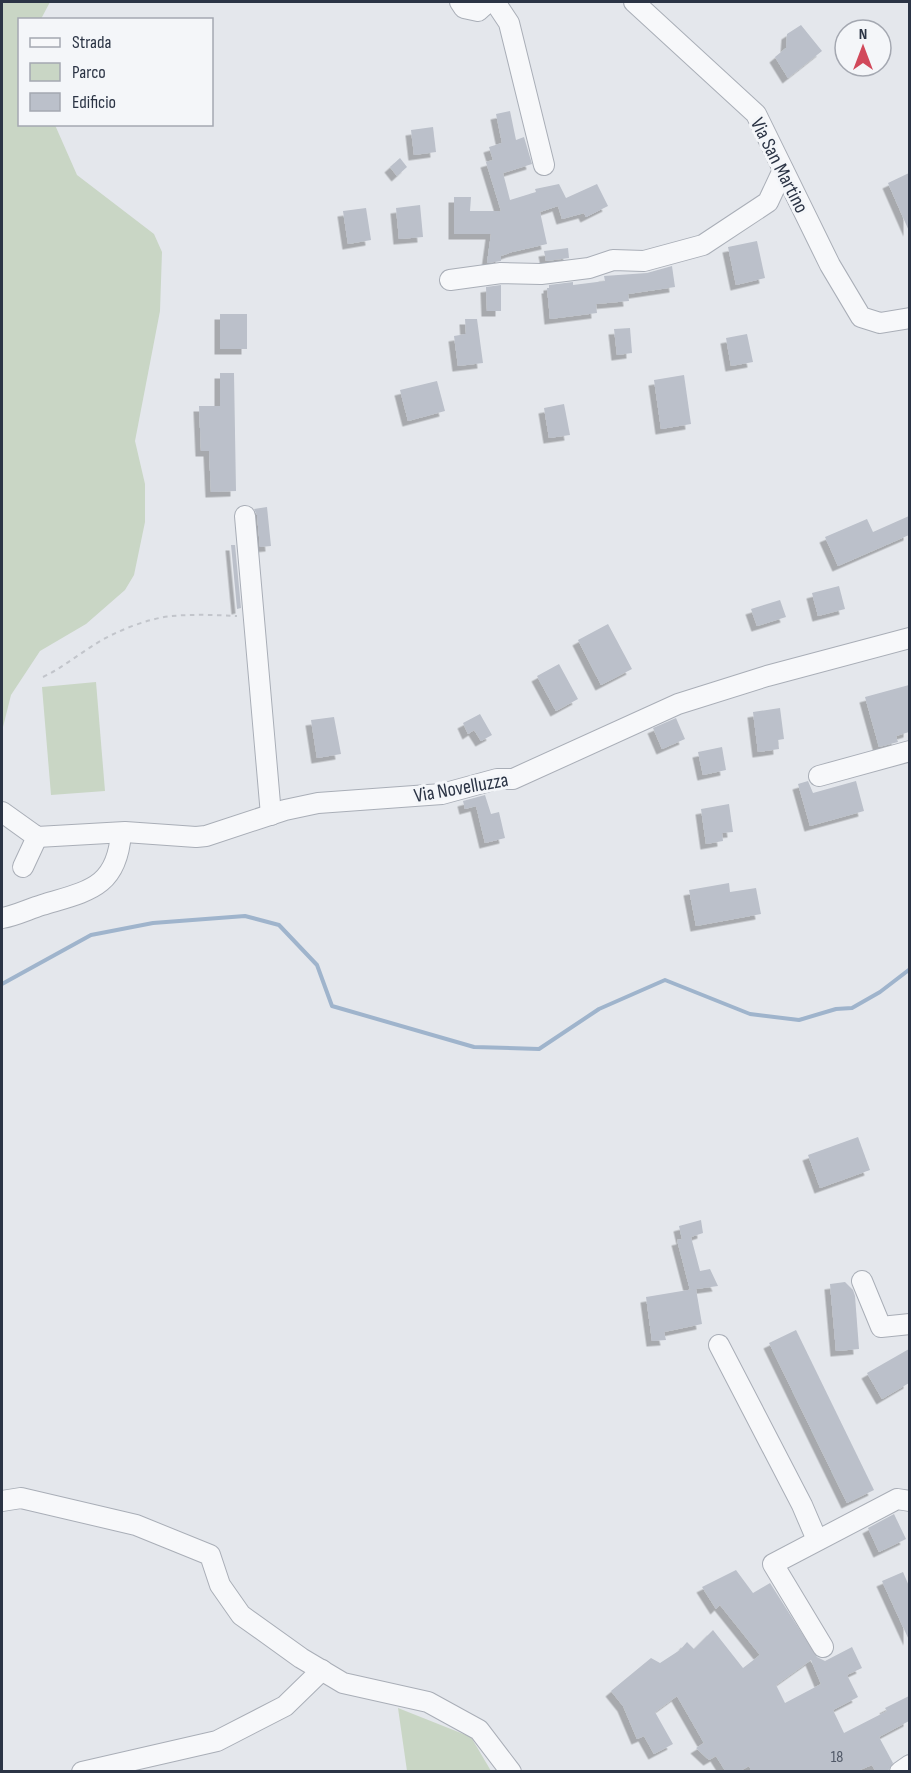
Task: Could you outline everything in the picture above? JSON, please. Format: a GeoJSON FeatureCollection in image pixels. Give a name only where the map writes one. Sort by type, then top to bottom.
{"type":"FeatureCollection","features":[{"type":"Feature","properties":{"kind":"street"},"geometry":{"type":"LineString","coordinates":[[460,2],[464,8],[478,10],[488,2]]}},
{"type":"Feature","properties":{"kind":"street"},"geometry":{"type":"LineString","coordinates":[[495,2],[509,22],[544,165]]}},
{"type":"Feature","properties":{"kind":"street","name":"Via San Martino"},"geometry":{"type":"LineString","coordinates":[[634,2],[756,114],[830,265],[861,317],[880,323],[909,318]]}},
{"type":"Feature","properties":{"kind":"street"},"geometry":{"type":"LineString","coordinates":[[450,280],[501,273],[541,274],[589,268],[613,260],[644,261],[704,244],[768,202],[783,170]]}},
{"type":"Feature","properties":{"kind":"street"},"geometry":{"type":"LineString","coordinates":[[245,516],[271,815]]}},
{"type":"Feature","properties":{"kind":"street","name":"Via Novelluzza"},"geometry":{"type":"LineString","coordinates":[[37,837],[121,833],[206,836],[318,803],[442,794],[497,779],[513,779],[678,704],[766,676],[909,638]]}},
{"type":"Feature","properties":{"kind":"street"},"geometry":{"type":"LineString","coordinates":[[819,776],[909,751]]}},
{"type":"Feature","properties":{"kind":"street"},"geometry":{"type":"LineString","coordinates":[[2,812],[37,837],[23,867]]}},
{"type":"Feature","properties":{"kind":"street"},"geometry":{"type":"LineString","coordinates":[[2,918],[82,893],[105,880],[117,858],[121,833]]}},
{"type":"Feature","properties":{"kind":"street"},"geometry":{"type":"LineString","coordinates":[[862,1281],[881,1327],[909,1324]]}},
{"type":"Feature","properties":{"kind":"street"},"geometry":{"type":"LineString","coordinates":[[719,1345],[802,1505],[817,1540]]}},
{"type":"Feature","properties":{"kind":"street"},"geometry":{"type":"LineString","coordinates":[[2,1501],[21,1498],[136,1525],[210,1555],[220,1585],[241,1615],[301,1658],[343,1683],[428,1702],[479,1730],[511,1772]]}},
{"type":"Feature","properties":{"kind":"street"},"geometry":{"type":"LineString","coordinates":[[823,1647],[772,1564],[897,1499],[909,1500]]}},
{"type":"Feature","properties":{"kind":"street"},"geometry":{"type":"LineString","coordinates":[[82,1772],[217,1741],[285,1706],[322,1670]]}},
{"type":"Feature","properties":{"kind":"street"},"geometry":{"type":"LineString","coordinates":[[900,1772],[909,1765]]}},
{"type":"Feature","properties":{"kind":"path"},"geometry":{"type":"LineString","coordinates":[[43,677],[61,669],[94,644],[113,634],[170,616],[254,617]]}},
{"type":"Feature","properties":{"kind":"green space"},"geometry":{"type":"Polygon","coordinates":[[[2,2],[50,2],[42,18],[18,18],[18,126],[55,126],[77,175],[154,234],[162,252],[160,311],[135,441],[145,484],[145,522],[134,575],[125,590],[86,624],[40,651],[11,695],[2,731],[2,2]]]}},
{"type":"Feature","properties":{"kind":"green space"},"geometry":{"type":"Polygon","coordinates":[[[96,682],[105,791],[51,795],[42,687],[96,682]]]}},
{"type":"Feature","properties":{"kind":"green space"},"geometry":{"type":"Polygon","coordinates":[[[398,1708],[471,1737],[491,1771],[407,1771],[398,1708]]]}},
{"type":"Feature","properties":{"kind":"building"},"geometry":{"type":"Polygon","coordinates":[[[801,25],[822,51],[788,78],[775,57],[786,48],[787,34],[801,25]]]}},
{"type":"Feature","properties":{"kind":"building"},"geometry":{"type":"Polygon","coordinates":[[[510,111],[516,140],[524,137],[532,164],[503,173],[510,200],[536,192],[535,189],[559,184],[566,198],[597,184],[608,206],[586,217],[584,213],[562,219],[558,206],[540,212],[547,244],[512,252],[501,256],[501,261],[487,263],[491,234],[454,234],[454,197],[471,197],[470,211],[501,211],[486,162],[493,160],[489,147],[502,143],[496,114],[510,111]]]}},
{"type":"Feature","properties":{"kind":"building"},"geometry":{"type":"Polygon","coordinates":[[[433,127],[436,152],[414,155],[411,130],[433,127]]]}},
{"type":"Feature","properties":{"kind":"building"},"geometry":{"type":"Polygon","coordinates":[[[400,158],[407,167],[397,176],[390,167],[400,158]]]}},
{"type":"Feature","properties":{"kind":"building"},"geometry":{"type":"Polygon","coordinates":[[[909,173],[909,231],[888,183],[909,173]]]}},
{"type":"Feature","properties":{"kind":"building"},"geometry":{"type":"Polygon","coordinates":[[[420,205],[423,237],[399,239],[396,208],[420,205]]]}},
{"type":"Feature","properties":{"kind":"building"},"geometry":{"type":"Polygon","coordinates":[[[366,208],[371,240],[348,244],[343,211],[366,208]]]}},
{"type":"Feature","properties":{"kind":"building"},"geometry":{"type":"Polygon","coordinates":[[[757,241],[765,278],[736,285],[728,247],[757,241]]]}},
{"type":"Feature","properties":{"kind":"building"},"geometry":{"type":"Polygon","coordinates":[[[568,248],[569,258],[546,261],[544,251],[568,248]]]}},
{"type":"Feature","properties":{"kind":"building"},"geometry":{"type":"Polygon","coordinates":[[[672,266],[675,287],[628,294],[629,301],[596,304],[597,313],[550,319],[547,288],[549,285],[605,281],[604,276],[647,273],[672,266]]]}},
{"type":"Feature","properties":{"kind":"building"},"geometry":{"type":"Polygon","coordinates":[[[501,285],[501,311],[487,311],[486,287],[501,285]]]}},
{"type":"Feature","properties":{"kind":"building"},"geometry":{"type":"Polygon","coordinates":[[[220,314],[247,314],[247,349],[220,349],[220,314]]]}},
{"type":"Feature","properties":{"kind":"building"},"geometry":{"type":"Polygon","coordinates":[[[465,319],[477,319],[483,363],[458,366],[454,336],[466,334],[465,319]]]}},
{"type":"Feature","properties":{"kind":"building"},"geometry":{"type":"Polygon","coordinates":[[[630,328],[632,353],[617,355],[614,329],[630,328]]]}},
{"type":"Feature","properties":{"kind":"building"},"geometry":{"type":"Polygon","coordinates":[[[747,334],[753,362],[731,366],[726,338],[747,334]]]}},
{"type":"Feature","properties":{"kind":"building"},"geometry":{"type":"Polygon","coordinates":[[[220,373],[234,373],[236,491],[211,492],[209,451],[201,451],[199,406],[220,406],[220,373]]]}},
{"type":"Feature","properties":{"kind":"building"},"geometry":{"type":"Polygon","coordinates":[[[684,375],[691,424],[661,429],[654,380],[684,375]]]}},
{"type":"Feature","properties":{"kind":"building"},"geometry":{"type":"Polygon","coordinates":[[[437,381],[445,411],[408,421],[400,390],[437,381]]]}},
{"type":"Feature","properties":{"kind":"building"},"geometry":{"type":"Polygon","coordinates":[[[564,404],[570,435],[549,438],[544,408],[564,404]]]}},
{"type":"Feature","properties":{"kind":"building"},"geometry":{"type":"Polygon","coordinates":[[[267,507],[271,546],[260,547],[257,515],[254,509],[267,507]]]}},
{"type":"Feature","properties":{"kind":"building"},"geometry":{"type":"Polygon","coordinates":[[[909,516],[909,535],[838,566],[825,537],[867,519],[873,532],[909,516]]]}},
{"type":"Feature","properties":{"kind":"building"},"geometry":{"type":"Polygon","coordinates":[[[231,545],[235,545],[241,608],[237,609],[231,545]]]}},
{"type":"Feature","properties":{"kind":"building"},"geometry":{"type":"Polygon","coordinates":[[[839,586],[845,609],[818,616],[812,593],[839,586]]]}},
{"type":"Feature","properties":{"kind":"building"},"geometry":{"type":"Polygon","coordinates":[[[780,600],[786,617],[757,626],[751,609],[780,600]]]}},
{"type":"Feature","properties":{"kind":"building"},"geometry":{"type":"Polygon","coordinates":[[[608,624],[632,669],[601,685],[578,640],[608,624]]]}},
{"type":"Feature","properties":{"kind":"building"},"geometry":{"type":"Polygon","coordinates":[[[559,664],[578,699],[556,711],[537,676],[559,664]]]}},
{"type":"Feature","properties":{"kind":"building"},"geometry":{"type":"Polygon","coordinates":[[[909,685],[909,732],[896,736],[898,742],[879,747],[865,697],[909,685]]]}},
{"type":"Feature","properties":{"kind":"building"},"geometry":{"type":"Polygon","coordinates":[[[780,708],[784,739],[778,740],[779,749],[758,752],[753,712],[780,708]]]}},
{"type":"Feature","properties":{"kind":"building"},"geometry":{"type":"Polygon","coordinates":[[[480,714],[492,735],[481,741],[474,730],[468,734],[463,723],[480,714]]]}},
{"type":"Feature","properties":{"kind":"building"},"geometry":{"type":"Polygon","coordinates":[[[334,717],[341,754],[317,758],[311,720],[334,717]]]}},
{"type":"Feature","properties":{"kind":"building"},"geometry":{"type":"Polygon","coordinates":[[[676,718],[685,739],[662,749],[653,728],[676,718]]]}},
{"type":"Feature","properties":{"kind":"building"},"geometry":{"type":"Polygon","coordinates":[[[722,747],[726,770],[703,775],[698,752],[722,747]]]}},
{"type":"Feature","properties":{"kind":"building"},"geometry":{"type":"Polygon","coordinates":[[[808,781],[813,793],[856,781],[864,811],[810,826],[798,784],[808,781]]]}},
{"type":"Feature","properties":{"kind":"building"},"geometry":{"type":"Polygon","coordinates":[[[485,795],[491,814],[499,812],[505,838],[485,843],[476,806],[465,809],[463,801],[485,795]]]}},
{"type":"Feature","properties":{"kind":"building"},"geometry":{"type":"Polygon","coordinates":[[[729,804],[733,832],[722,833],[723,841],[706,844],[701,809],[729,804]]]}},
{"type":"Feature","properties":{"kind":"building"},"geometry":{"type":"Polygon","coordinates":[[[729,883],[730,892],[756,888],[761,914],[696,926],[689,890],[729,883]]]}},
{"type":"Feature","properties":{"kind":"building"},"geometry":{"type":"Polygon","coordinates":[[[858,1137],[870,1170],[820,1188],[808,1155],[858,1137]]]}},
{"type":"Feature","properties":{"kind":"building"},"geometry":{"type":"Polygon","coordinates":[[[701,1220],[703,1233],[691,1237],[700,1271],[710,1269],[718,1286],[696,1289],[702,1324],[664,1332],[666,1340],[652,1341],[646,1297],[690,1290],[677,1240],[682,1239],[679,1226],[701,1220]]]}},
{"type":"Feature","properties":{"kind":"building"},"geometry":{"type":"Polygon","coordinates":[[[845,1282],[853,1290],[855,1296],[859,1349],[836,1351],[830,1284],[845,1282]]]}},
{"type":"Feature","properties":{"kind":"building"},"geometry":{"type":"Polygon","coordinates":[[[796,1330],[874,1490],[847,1503],[769,1343],[796,1330]]]}},
{"type":"Feature","properties":{"kind":"building"},"geometry":{"type":"Polygon","coordinates":[[[909,1349],[909,1383],[882,1399],[867,1373],[909,1349]]]}},
{"type":"Feature","properties":{"kind":"building"},"geometry":{"type":"Polygon","coordinates":[[[894,1514],[906,1539],[879,1552],[868,1528],[894,1514]]]}},
{"type":"Feature","properties":{"kind":"building"},"geometry":{"type":"Polygon","coordinates":[[[736,1570],[753,1593],[770,1583],[817,1657],[825,1661],[852,1647],[862,1668],[847,1675],[858,1697],[833,1710],[844,1733],[887,1711],[885,1708],[909,1696],[909,1721],[879,1737],[893,1763],[888,1771],[876,1772],[872,1765],[855,1772],[752,1772],[749,1766],[738,1772],[726,1772],[716,1756],[709,1760],[696,1748],[704,1743],[677,1696],[655,1712],[673,1744],[654,1754],[644,1736],[637,1739],[623,1706],[611,1691],[651,1658],[660,1663],[680,1650],[687,1642],[694,1649],[713,1630],[743,1668],[760,1655],[720,1605],[716,1609],[702,1587],[736,1570]],[[811,1660],[776,1685],[785,1703],[821,1684],[811,1660]]]}},
{"type":"Feature","properties":{"kind":"building"},"geometry":{"type":"Polygon","coordinates":[[[903,1572],[909,1586],[909,1640],[882,1581],[903,1572]]]}},
{"type":"Feature","properties":{"kind":"waterway"},"geometry":{"type":"LineString","coordinates":[[2,984],[91,935],[153,923],[245,916],[279,925],[317,965],[332,1006],[474,1047],[539,1049],[599,1009],[665,980],[750,1014],[799,1020],[836,1009],[852,1008],[880,992],[910,969]]}}]}
